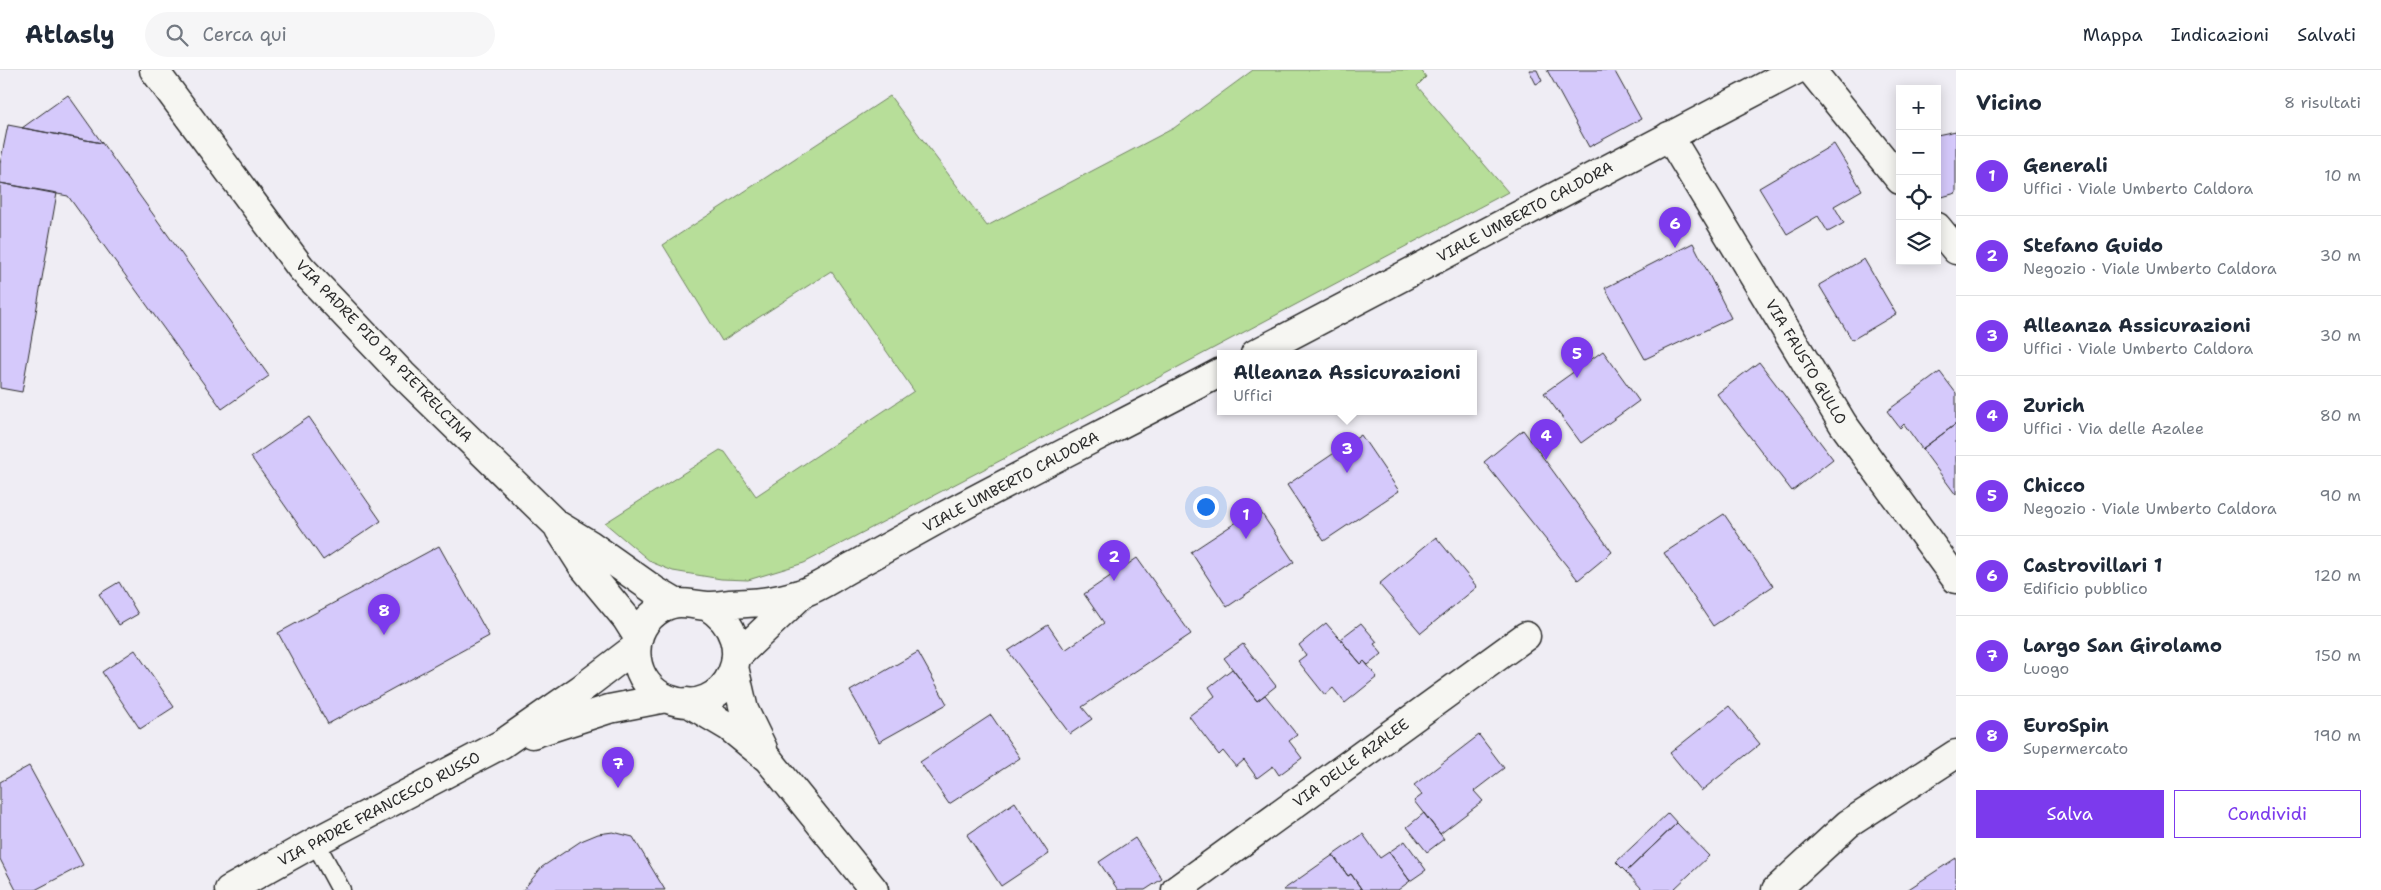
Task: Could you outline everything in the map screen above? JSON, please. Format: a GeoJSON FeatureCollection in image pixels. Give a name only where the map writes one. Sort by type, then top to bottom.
{"type":"FeatureCollection","features":[{"type":"Feature","properties":{"kind":"street","name":"VIA PADRE PIO DA PIETRELCINA"},"geometry":{"type":"LineString","coordinates":[[154,70],[301,268],[402,374],[556,524],[676,603]]}},
{"type":"Feature","properties":{"kind":"street","name":"VIALE UMBERTO CALDORA"},"geometry":{"type":"LineString","coordinates":[[1263,350],[1669,136],[1797,71]]}},
{"type":"Feature","properties":{"kind":"street"},"geometry":{"type":"LineString","coordinates":[[1797,71],[1896,176]]}},
{"type":"Feature","properties":{"kind":"street","name":"VIA FAUSTO GULLO"},"geometry":{"type":"LineString","coordinates":[[1669,136],[1843,424],[1956,579]]}},
{"type":"Feature","properties":{"kind":"street"},"geometry":{"type":"LineString","coordinates":[[1941,231],[1956,250]]}},
{"type":"Feature","properties":{"kind":"street","name":"VIALE UMBERTO CALDORA"},"geometry":{"type":"LineString","coordinates":[[706,606],[766,603],[802,594],[977,498],[1217,374]]}},
{"type":"Feature","properties":{"kind":"street","name":"VIA PADRE PIO DA PIETRELCINA"},"geometry":{"type":"LineString","coordinates":[[556,524],[582,565],[626,618],[637,642]]}},
{"type":"Feature","properties":{"kind":"street","name":"VIALE UMBERTO CALDORA"},"geometry":{"type":"LineString","coordinates":[[735,662],[802,594]]}},
{"type":"Feature","properties":{"kind":"street"},"geometry":{"type":"LineString","coordinates":[[768,760],[744,710],[735,662],[734,636],[730,626],[724,618],[696,602],[676,603],[657,611],[642,627],[637,642],[636,658],[642,677],[649,686],[729,727],[768,760],[874,890]]}},
{"type":"Feature","properties":{"kind":"street","name":"VIA DELLE AZALEE"},"geometry":{"type":"LineString","coordinates":[[1176,890],[1526,636]]}},
{"type":"Feature","properties":{"kind":"street","name":"VIA PADRE FRANCESCO RUSSO"},"geometry":{"type":"LineString","coordinates":[[229,890],[315,842],[502,744],[581,689],[637,642]]}},
{"type":"Feature","properties":{"kind":"street"},"geometry":{"type":"LineString","coordinates":[[676,700],[707,698],[724,685],[735,662]]}},
{"type":"Feature","properties":{"kind":"street","name":"VIA PADRE FRANCESCO RUSSO"},"geometry":{"type":"LineString","coordinates":[[502,744],[609,709],[676,700]]}},
{"type":"Feature","properties":{"kind":"street"},"geometry":{"type":"LineString","coordinates":[[1776,890],[1848,824],[1956,754]]}},
{"type":"Feature","properties":{"kind":"lane"},"geometry":{"type":"LineString","coordinates":[[315,842],[341,890]]}},
{"type":"Feature","properties":{"kind":"green space"},"geometry":{"type":"Polygon","coordinates":[[[1253,70],[1421,70],[1426,77],[1417,86],[1508,192],[804,563],[748,580],[721,579],[673,571],[651,562],[605,523],[720,450],[725,452],[756,496],[914,391],[831,271],[722,341],[663,245],[890,96],[987,226],[1174,128],[1253,70]]]}},
{"type":"Feature","properties":{"kind":"building"},"geometry":{"type":"Polygon","coordinates":[[[1529,70],[1537,70],[1542,81],[1536,84],[1529,70]]]}},
{"type":"Feature","properties":{"kind":"building"},"geometry":{"type":"Polygon","coordinates":[[[1547,70],[1614,70],[1641,119],[1589,147],[1547,70]]]}},
{"type":"Feature","properties":{"kind":"building"},"geometry":{"type":"Polygon","coordinates":[[[68,95],[102,143],[22,128],[68,95]]]}},
{"type":"Feature","properties":{"kind":"building"},"geometry":{"type":"Polygon","coordinates":[[[8,125],[102,143],[269,376],[222,409],[68,196],[0,183],[0,164],[8,125]]]}},
{"type":"Feature","properties":{"kind":"building"},"geometry":{"type":"Polygon","coordinates":[[[1956,131],[1956,193],[1942,197],[1941,193],[1941,134],[1956,131]]]}},
{"type":"Feature","properties":{"kind":"building"},"geometry":{"type":"Polygon","coordinates":[[[1834,144],[1862,190],[1834,206],[1844,223],[1828,232],[1818,216],[1787,234],[1759,188],[1834,144]]]}},
{"type":"Feature","properties":{"kind":"building"},"geometry":{"type":"Polygon","coordinates":[[[0,183],[57,193],[22,392],[0,388],[0,183]]]}},
{"type":"Feature","properties":{"kind":"building"},"geometry":{"type":"Polygon","coordinates":[[[1693,243],[1731,318],[1645,359],[1605,288],[1693,243]]]}},
{"type":"Feature","properties":{"kind":"building"},"geometry":{"type":"Polygon","coordinates":[[[1864,259],[1896,314],[1852,340],[1819,285],[1864,259]]]}},
{"type":"Feature","properties":{"kind":"building"},"geometry":{"type":"Polygon","coordinates":[[[1603,351],[1639,401],[1581,443],[1544,393],[1603,351]]]}},
{"type":"Feature","properties":{"kind":"building"},"geometry":{"type":"Polygon","coordinates":[[[1759,362],[1833,459],[1792,491],[1717,394],[1759,362]]]}},
{"type":"Feature","properties":{"kind":"building"},"geometry":{"type":"Polygon","coordinates":[[[1940,372],[1956,393],[1956,424],[1922,449],[1904,424],[1900,428],[1887,411],[1940,372]]]}},
{"type":"Feature","properties":{"kind":"building"},"geometry":{"type":"Polygon","coordinates":[[[309,417],[381,521],[323,560],[251,457],[309,417]]]}},
{"type":"Feature","properties":{"kind":"building"},"geometry":{"type":"Polygon","coordinates":[[[1956,424],[1956,495],[1922,449],[1956,424]]]}},
{"type":"Feature","properties":{"kind":"building"},"geometry":{"type":"Polygon","coordinates":[[[1523,430],[1612,552],[1578,580],[1484,462],[1523,430]]]}},
{"type":"Feature","properties":{"kind":"building"},"geometry":{"type":"Polygon","coordinates":[[[1361,435],[1399,491],[1324,541],[1287,485],[1361,435]]]}},
{"type":"Feature","properties":{"kind":"building"},"geometry":{"type":"Polygon","coordinates":[[[1258,508],[1294,562],[1227,607],[1191,552],[1258,508]]]}},
{"type":"Feature","properties":{"kind":"building"},"geometry":{"type":"Polygon","coordinates":[[[1724,514],[1773,586],[1713,626],[1664,553],[1724,514]]]}},
{"type":"Feature","properties":{"kind":"building"},"geometry":{"type":"Polygon","coordinates":[[[1436,537],[1477,587],[1421,633],[1379,584],[1436,537]]]}},
{"type":"Feature","properties":{"kind":"building"},"geometry":{"type":"Polygon","coordinates":[[[439,546],[489,636],[328,724],[278,633],[439,546]]]}},
{"type":"Feature","properties":{"kind":"building"},"geometry":{"type":"Polygon","coordinates":[[[1137,558],[1191,634],[1082,707],[1092,719],[1070,734],[1008,651],[1048,625],[1065,650],[1104,623],[1084,594],[1137,558]]]}},
{"type":"Feature","properties":{"kind":"building"},"geometry":{"type":"Polygon","coordinates":[[[119,582],[138,614],[119,625],[99,594],[119,582]]]}},
{"type":"Feature","properties":{"kind":"building"},"geometry":{"type":"Polygon","coordinates":[[[1326,623],[1361,664],[1364,661],[1377,677],[1345,703],[1333,688],[1325,695],[1298,661],[1306,655],[1299,645],[1326,623]]]}},
{"type":"Feature","properties":{"kind":"building"},"geometry":{"type":"Polygon","coordinates":[[[1361,623],[1377,642],[1374,644],[1382,654],[1368,665],[1364,661],[1361,664],[1340,639],[1361,623]]]}},
{"type":"Feature","properties":{"kind":"building"},"geometry":{"type":"Polygon","coordinates":[[[1243,644],[1276,686],[1257,701],[1224,658],[1243,644]]]}},
{"type":"Feature","properties":{"kind":"building"},"geometry":{"type":"Polygon","coordinates":[[[135,650],[174,707],[140,729],[102,672],[135,650]]]}},
{"type":"Feature","properties":{"kind":"building"},"geometry":{"type":"Polygon","coordinates":[[[918,652],[947,704],[879,742],[850,691],[918,652]]]}},
{"type":"Feature","properties":{"kind":"building"},"geometry":{"type":"Polygon","coordinates":[[[1232,669],[1257,701],[1265,695],[1297,735],[1289,741],[1302,758],[1279,775],[1273,766],[1257,778],[1244,760],[1236,767],[1223,751],[1219,755],[1189,716],[1215,696],[1209,687],[1232,669]]]}},
{"type":"Feature","properties":{"kind":"building"},"geometry":{"type":"Polygon","coordinates":[[[1729,706],[1760,744],[1701,791],[1670,753],[1729,706]]]}},
{"type":"Feature","properties":{"kind":"building"},"geometry":{"type":"Polygon","coordinates":[[[991,715],[1020,758],[949,804],[920,762],[991,715]]]}},
{"type":"Feature","properties":{"kind":"building"},"geometry":{"type":"Polygon","coordinates":[[[1479,735],[1504,768],[1474,791],[1483,801],[1440,834],[1414,801],[1422,795],[1414,785],[1479,735]]]}},
{"type":"Feature","properties":{"kind":"building"},"geometry":{"type":"Polygon","coordinates":[[[29,766],[83,865],[35,890],[16,890],[0,859],[0,782],[29,766]]]}},
{"type":"Feature","properties":{"kind":"building"},"geometry":{"type":"Polygon","coordinates":[[[1015,802],[1049,854],[1001,886],[967,835],[1015,802]]]}},
{"type":"Feature","properties":{"kind":"building"},"geometry":{"type":"Polygon","coordinates":[[[1424,813],[1444,839],[1427,852],[1407,827],[1424,813]]]}},
{"type":"Feature","properties":{"kind":"building"},"geometry":{"type":"Polygon","coordinates":[[[1668,813],[1677,823],[1626,872],[1616,862],[1668,813]]]}},
{"type":"Feature","properties":{"kind":"building"},"geometry":{"type":"Polygon","coordinates":[[[1677,823],[1709,856],[1673,890],[1643,890],[1626,872],[1677,823]]]}},
{"type":"Feature","properties":{"kind":"building"},"geometry":{"type":"Polygon","coordinates":[[[613,832],[633,837],[665,890],[523,890],[542,867],[581,841],[598,834],[613,832]]]}},
{"type":"Feature","properties":{"kind":"building"},"geometry":{"type":"Polygon","coordinates":[[[1363,834],[1380,858],[1389,852],[1410,881],[1398,890],[1362,890],[1351,874],[1348,876],[1333,855],[1363,834]]]}},
{"type":"Feature","properties":{"kind":"building"},"geometry":{"type":"Polygon","coordinates":[[[1135,838],[1162,879],[1145,890],[1118,890],[1099,862],[1135,838]]]}},
{"type":"Feature","properties":{"kind":"building"},"geometry":{"type":"Polygon","coordinates":[[[1405,841],[1426,870],[1410,881],[1389,852],[1405,841]]]}},
{"type":"Feature","properties":{"kind":"building"},"geometry":{"type":"Polygon","coordinates":[[[1333,855],[1348,876],[1351,874],[1362,890],[1283,890],[1333,855]]]}},
{"type":"Feature","properties":{"kind":"building"},"geometry":{"type":"Polygon","coordinates":[[[1956,858],[1956,890],[1907,890],[1956,858]]]}},
{"type":"Feature","properties":{"kind":"place","name":"Castrovillari 1"},"geometry":{"type":"Point","coordinates":[1675,248]}},
{"type":"Feature","properties":{"kind":"place","name":"Chicco"},"geometry":{"type":"Point","coordinates":[1577,378]}},
{"type":"Feature","properties":{"kind":"place","name":"Zurich"},"geometry":{"type":"Point","coordinates":[1546,460]}},
{"type":"Feature","properties":{"kind":"place","name":"Alleanza Assicurazioni"},"geometry":{"type":"Point","coordinates":[1347,473]}},
{"type":"Feature","properties":{"kind":"place","name":"Generali"},"geometry":{"type":"Point","coordinates":[1246,539]}},
{"type":"Feature","properties":{"kind":"place","name":"Stefano Guido"},"geometry":{"type":"Point","coordinates":[1114,581]}},
{"type":"Feature","properties":{"kind":"place","name":"EuroSpin"},"geometry":{"type":"Point","coordinates":[384,635]}},
{"type":"Feature","properties":{"kind":"place","name":"Largo San Girolamo"},"geometry":{"type":"Point","coordinates":[618,788]}}]}
